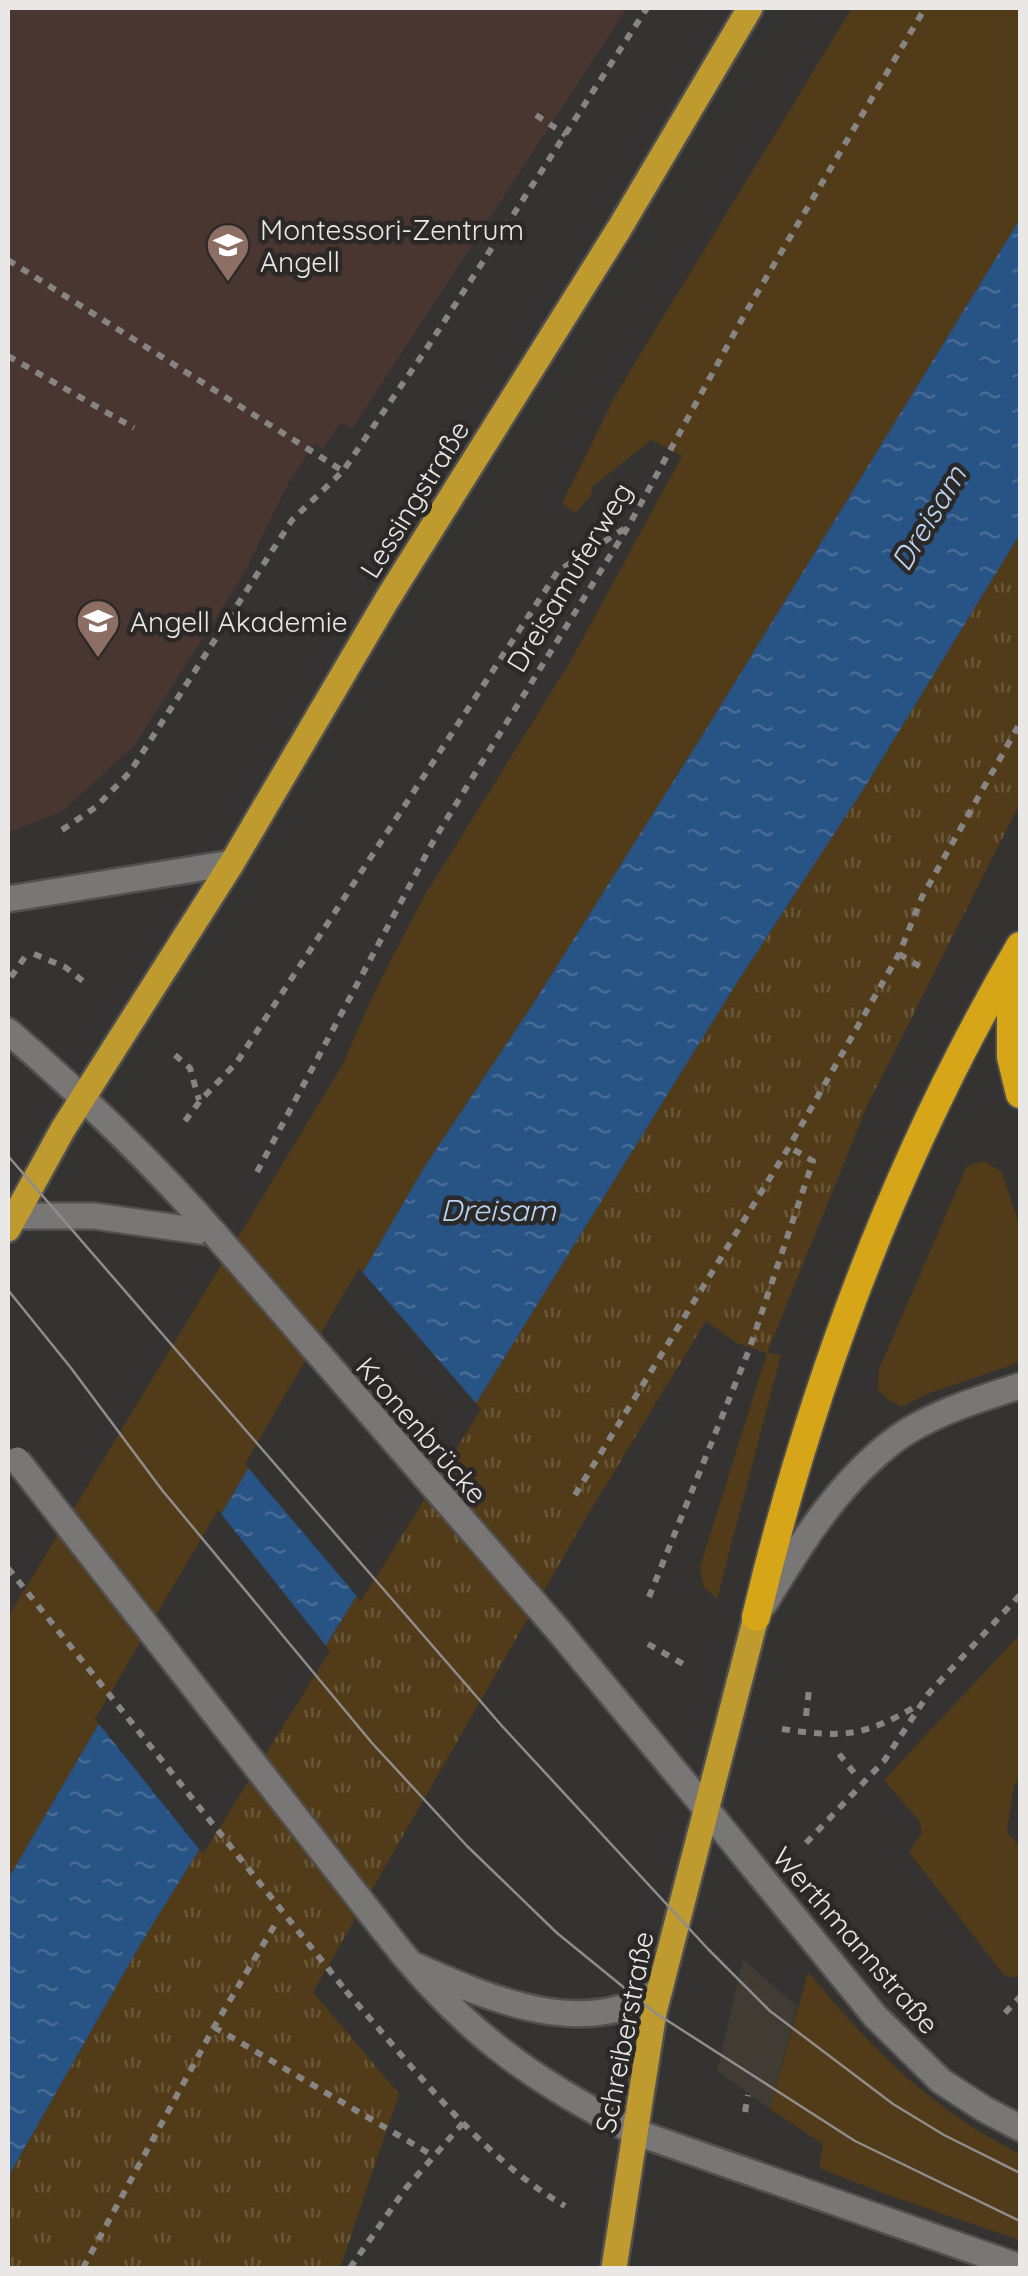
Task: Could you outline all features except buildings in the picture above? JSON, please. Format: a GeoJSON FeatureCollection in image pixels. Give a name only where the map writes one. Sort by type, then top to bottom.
{"type":"FeatureCollection","features":[{"type":"Feature","properties":{"kind":"highway"},"geometry":{"type":"LineString","coordinates":[[1016,954],[1011,1058],[1020,1094]]}},
{"type":"Feature","properties":{"kind":"highway"},"geometry":{"type":"LineString","coordinates":[[756,1617],[794,1470],[868,1254],[1016,954]]}},
{"type":"Feature","properties":{"kind":"main road","name":"Lessingstraße"},"geometry":{"type":"LineString","coordinates":[[11,1222],[84,1096],[232,863],[388,598],[619,229],[750,8]]}},
{"type":"Feature","properties":{"kind":"main road"},"geometry":{"type":"LineString","coordinates":[[8,900],[232,863]]}},
{"type":"Feature","properties":{"kind":"main road","name":"Kronenbrücke"},"geometry":{"type":"LineString","coordinates":[[8,1031],[84,1096],[178,1192],[558,1630],[707,1810]]}},
{"type":"Feature","properties":{"kind":"main road"},"geometry":{"type":"LineString","coordinates":[[11,1222],[94,1216],[214,1233]]}},
{"type":"Feature","properties":{"kind":"main road"},"geometry":{"type":"LineString","coordinates":[[756,1617],[814,1523],[888,1445],[958,1406],[1020,1386]]}},
{"type":"Feature","properties":{"kind":"main road"},"geometry":{"type":"LineString","coordinates":[[12,1454],[407,1962],[448,2007],[509,2059],[570,2100],[636,2132],[1020,2267]]}},
{"type":"Feature","properties":{"kind":"main road","name":"Schreiberstraße"},"geometry":{"type":"LineString","coordinates":[[614,2268],[660,1990],[756,1617]]}},
{"type":"Feature","properties":{"kind":"main road","name":"Werthmannstraße"},"geometry":{"type":"LineString","coordinates":[[707,1810],[875,2016],[940,2081],[1020,2128]]}},
{"type":"Feature","properties":{"kind":"main road"},"geometry":{"type":"LineString","coordinates":[[407,1962],[458,1984],[558,2014],[612,2012],[641,2003],[660,1990]]}},
{"type":"Feature","properties":{"kind":"path"},"geometry":{"type":"LineString","coordinates":[[60,832],[96,806],[130,772],[292,520],[343,471],[646,8]]}},
{"type":"Feature","properties":{"kind":"path","name":"Dreisamuferweg"},"geometry":{"type":"LineString","coordinates":[[257,1172],[435,838],[628,527],[746,312],[925,8]]}},
{"type":"Feature","properties":{"kind":"path"},"geometry":{"type":"LineString","coordinates":[[536,114],[566,134]]}},
{"type":"Feature","properties":{"kind":"path"},"geometry":{"type":"LineString","coordinates":[[8,260],[343,471]]}},
{"type":"Feature","properties":{"kind":"path"},"geometry":{"type":"LineString","coordinates":[[8,356],[134,428]]}},
{"type":"Feature","properties":{"kind":"path"},"geometry":{"type":"LineString","coordinates":[[200,1101],[237,1062],[558,570],[628,527]]}},
{"type":"Feature","properties":{"kind":"path"},"geometry":{"type":"LineString","coordinates":[[574,1495],[789,1146],[899,954],[922,897],[1020,723]]}},
{"type":"Feature","properties":{"kind":"path"},"geometry":{"type":"LineString","coordinates":[[10,978],[29,952],[65,967]]}},
{"type":"Feature","properties":{"kind":"path"},"geometry":{"type":"LineString","coordinates":[[899,954],[924,969]]}},
{"type":"Feature","properties":{"kind":"path"},"geometry":{"type":"LineString","coordinates":[[648,1597],[750,1350],[813,1161],[789,1146]]}},
{"type":"Feature","properties":{"kind":"path"},"geometry":{"type":"LineString","coordinates":[[8,1568],[346,1991],[463,2123],[543,2194]]}},
{"type":"Feature","properties":{"kind":"path"},"geometry":{"type":"LineString","coordinates":[[822,1824],[884,1761],[919,1705],[1020,1596]]}},
{"type":"Feature","properties":{"kind":"path"},"geometry":{"type":"LineString","coordinates":[[634,1636],[701,1674]]}},
{"type":"Feature","properties":{"kind":"path"},"geometry":{"type":"LineString","coordinates":[[806,1716],[809,1690]]}},
{"type":"Feature","properties":{"kind":"path"},"geometry":{"type":"LineString","coordinates":[[775,1728],[853,1734],[884,1725],[919,1705]]}},
{"type":"Feature","properties":{"kind":"path"},"geometry":{"type":"LineString","coordinates":[[839,1754],[856,1774]]}},
{"type":"Feature","properties":{"kind":"path"},"geometry":{"type":"LineString","coordinates":[[83,2268],[276,1922]]}},
{"type":"Feature","properties":{"kind":"path"},"geometry":{"type":"LineString","coordinates":[[1005,2013],[1020,1997]]}},
{"type":"Feature","properties":{"kind":"path"},"geometry":{"type":"LineString","coordinates":[[214,2027],[432,2155]]}},
{"type":"Feature","properties":{"kind":"path"},"geometry":{"type":"LineString","coordinates":[[350,2268],[432,2155],[463,2123]]}},
{"type":"Feature","properties":{"kind":"shaded area","name":"Montessori-Zentrum Angell"},"geometry":{"type":"Polygon","coordinates":[[[8,8],[627,8],[352,429],[341,422],[323,449],[315,443],[288,484],[245,572],[134,746],[64,810],[8,833],[8,8]]]}},
{"type":"Feature","properties":{"kind":"shaded area"},"geometry":{"type":"Polygon","coordinates":[[[743,1959],[797,2007],[770,2109],[717,2071],[743,1959]]]}},
{"type":"Feature","properties":{"kind":"green space"},"geometry":{"type":"Polygon","coordinates":[[[852,8],[1020,8],[1020,219],[705,731],[533,1004],[425,1166],[8,1879],[8,1617],[343,1064],[423,898],[570,662],[682,456],[651,440],[592,487],[591,496],[575,513],[562,503],[616,394],[852,8]]]}},
{"type":"Feature","properties":{"kind":"green space"},"geometry":{"type":"Polygon","coordinates":[[[1020,534],[1020,803],[867,1106],[767,1353],[737,1343],[706,1321],[581,1526],[313,1992],[399,2094],[340,2268],[8,2268],[8,2177],[140,1945],[1020,534]]]}},
{"type":"Feature","properties":{"kind":"green space"},"geometry":{"type":"Polygon","coordinates":[[[984,1161],[1002,1172],[1020,1228],[1020,1362],[927,1394],[902,1407],[878,1390],[879,1369],[967,1166],[984,1161]]]}},
{"type":"Feature","properties":{"kind":"green space"},"geometry":{"type":"Polygon","coordinates":[[[767,1353],[781,1355],[717,1599],[703,1586],[700,1567],[767,1353]]]}},
{"type":"Feature","properties":{"kind":"green space"},"geometry":{"type":"Polygon","coordinates":[[[1020,1634],[1020,1779],[1014,1785],[1007,1832],[1020,1846],[1020,1976],[1013,1978],[1003,1974],[909,1852],[922,1833],[920,1822],[884,1780],[1020,1634]]]}},
{"type":"Feature","properties":{"kind":"green space"},"geometry":{"type":"Polygon","coordinates":[[[808,1972],[904,2075],[958,2117],[1020,2154],[1020,2240],[819,2168],[823,2144],[770,2109],[808,1972]]]}},
{"type":"Feature","properties":{"kind":"water","name":"Dreisam"},"geometry":{"type":"Polygon","coordinates":[[[1020,219],[1020,534],[140,1945],[8,2177],[8,1879],[425,1166],[533,1004],[705,731],[1020,219]]]}},
{"type":"Feature","properties":{"kind":"pier"},"geometry":{"type":"Polygon","coordinates":[[[359,1268],[481,1409],[361,1601],[245,1464],[359,1268]]]}},
{"type":"Feature","properties":{"kind":"pier"},"geometry":{"type":"Polygon","coordinates":[[[218,1510],[330,1651],[203,1854],[95,1719],[218,1510]]]}},
{"type":"Feature","properties":{"kind":"tram line"},"geometry":{"type":"LineString","coordinates":[[8,1156],[502,1726],[708,1949],[770,2011],[893,2104],[1020,2173]]}},
{"type":"Feature","properties":{"kind":"tram line"},"geometry":{"type":"LineString","coordinates":[[8,1290],[162,1490],[372,1743],[467,1846],[557,1933],[654,2012],[855,2141],[1020,2221]]}},
{"type":"Feature","properties":{"kind":"place","name":"Montessori-Zentrum Angell"},"geometry":{"type":"Point","coordinates":[228,283]}},
{"type":"Feature","properties":{"kind":"place","name":"Angell Akademie"},"geometry":{"type":"Point","coordinates":[98,659]}}]}
